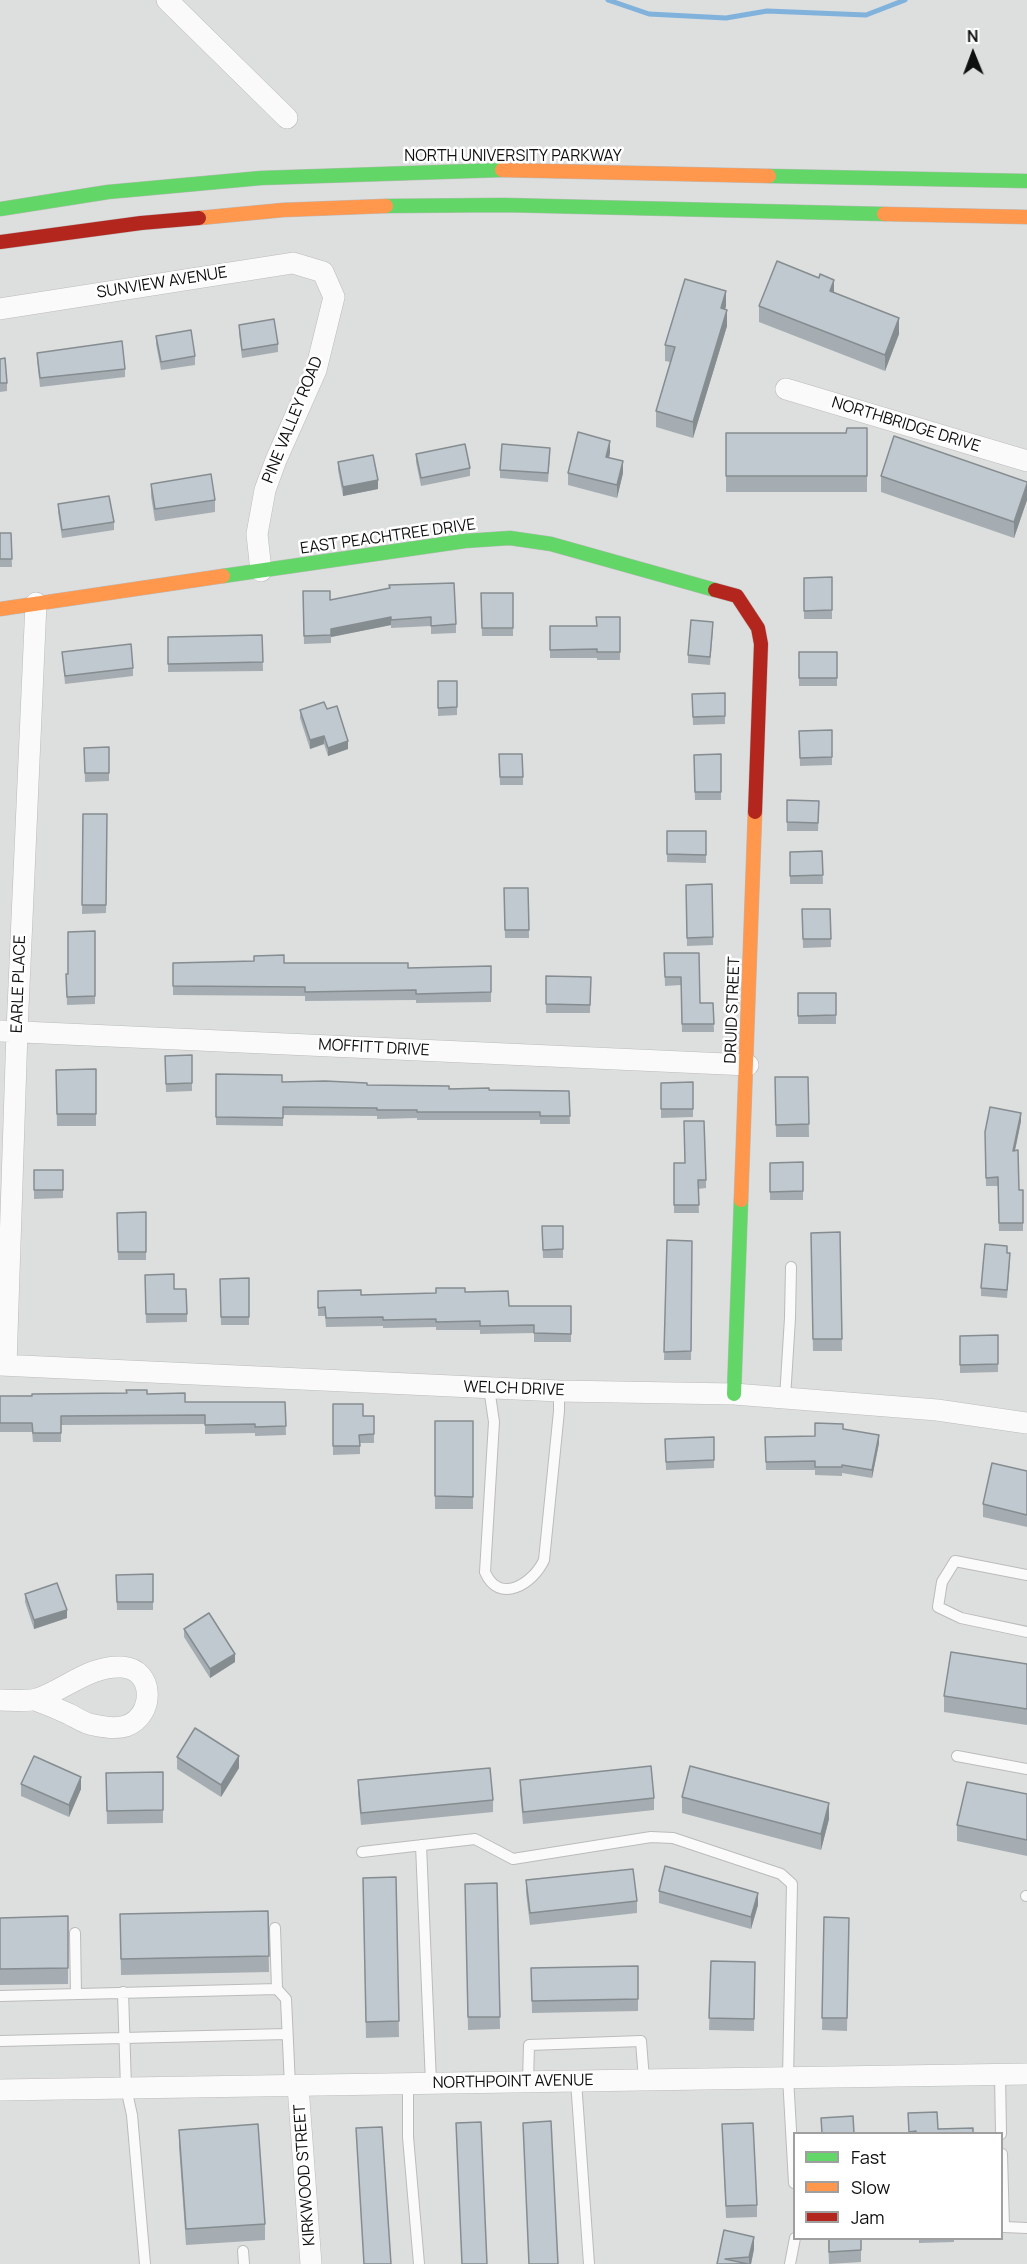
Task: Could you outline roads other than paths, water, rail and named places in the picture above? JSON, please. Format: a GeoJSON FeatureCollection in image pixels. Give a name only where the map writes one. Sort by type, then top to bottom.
{"type":"FeatureCollection","features":[{"type":"Feature","properties":{"kind":"main road","name":"NORTH UNIVERSITY PARKWAY"},"geometry":{"type":"LineString","coordinates":[[0,209],[108,192],[261,178],[380,172],[485,170],[1027,181]]}},
{"type":"Feature","properties":{"kind":"main road"},"geometry":{"type":"LineString","coordinates":[[0,242],[141,223],[259,212],[393,206],[516,205],[1027,217]]}},
{"type":"Feature","properties":{"kind":"main road","name":"EAST PEACHTREE DRIVE"},"geometry":{"type":"LineString","coordinates":[[0,609],[465,541],[510,538],[551,544],[737,596],[758,628]]}},
{"type":"Feature","properties":{"kind":"main road","name":"DRUID STREET"},"geometry":{"type":"LineString","coordinates":[[734,1394],[748,1065],[761,644],[758,628]]}},
{"type":"Feature","properties":{"kind":"street"},"geometry":{"type":"LineString","coordinates":[[167,0],[287,118]]}},
{"type":"Feature","properties":{"kind":"street","name":"SUNVIEW AVENUE"},"geometry":{"type":"LineString","coordinates":[[0,309],[293,263],[323,272]]}},
{"type":"Feature","properties":{"kind":"street","name":"PINE VALLEY ROAD"},"geometry":{"type":"LineString","coordinates":[[261,571],[257,534],[265,490],[316,370],[334,297],[323,272]]}},
{"type":"Feature","properties":{"kind":"street","name":"NORTHBRIDGE DRIVE"},"geometry":{"type":"LineString","coordinates":[[786,389],[1027,461]]}},
{"type":"Feature","properties":{"kind":"street","name":"EARLE PLACE"},"geometry":{"type":"LineString","coordinates":[[3,1365],[9,1031],[36,603]]}},
{"type":"Feature","properties":{"kind":"street","name":"MOFFITT DRIVE"},"geometry":{"type":"LineString","coordinates":[[9,1031],[748,1065]]}},
{"type":"Feature","properties":{"kind":"street","name":"WELCH DRIVE"},"geometry":{"type":"LineString","coordinates":[[3,1365],[559,1391],[734,1394],[938,1410],[1027,1423]]}},
{"type":"Feature","properties":{"kind":"street"},"geometry":{"type":"LineString","coordinates":[[0,1700],[35,1700],[91,1725],[115,1727],[125,1726],[141,1716],[149,1695],[142,1676],[132,1668],[120,1667],[104,1669],[78,1678],[35,1700]]}},
{"type":"Feature","properties":{"kind":"street","name":"NORTHPOINT AVENUE"},"geometry":{"type":"LineString","coordinates":[[0,2090],[1027,2074]]}},
{"type":"Feature","properties":{"kind":"street","name":"KIRKWOOD STREET"},"geometry":{"type":"LineString","coordinates":[[294,2086],[311,2264]]}},
{"type":"Feature","properties":{"kind":"lane"},"geometry":{"type":"LineString","coordinates":[[785,1398],[791,1267]]}},
{"type":"Feature","properties":{"kind":"lane"},"geometry":{"type":"LineString","coordinates":[[489,1388],[494,1422],[484,1572],[488,1579],[504,1588],[514,1588],[525,1584],[534,1576],[544,1560],[559,1412],[559,1391]]}},
{"type":"Feature","properties":{"kind":"lane"},"geometry":{"type":"LineString","coordinates":[[1027,1575],[955,1561],[942,1582],[938,1607],[961,1618],[1027,1632]]}},
{"type":"Feature","properties":{"kind":"lane"},"geometry":{"type":"LineString","coordinates":[[957,1756],[1027,1769]]}},
{"type":"Feature","properties":{"kind":"lane"},"geometry":{"type":"LineString","coordinates":[[362,1852],[475,1839],[513,1859],[651,1838],[673,1838],[781,1874],[792,1884],[788,2078],[793,2153]]}},
{"type":"Feature","properties":{"kind":"lane"},"geometry":{"type":"LineString","coordinates":[[421,1845],[431,2083]]}},
{"type":"Feature","properties":{"kind":"lane"},"geometry":{"type":"LineString","coordinates":[[275,1928],[277,1989],[286,2000],[287,2034],[294,2086]]}},
{"type":"Feature","properties":{"kind":"lane"},"geometry":{"type":"LineString","coordinates":[[75,1932],[76,1994]]}},
{"type":"Feature","properties":{"kind":"lane"},"geometry":{"type":"LineString","coordinates":[[0,1996],[277,1989]]}},
{"type":"Feature","properties":{"kind":"lane"},"geometry":{"type":"LineString","coordinates":[[123,1992],[126,2088],[132,2115],[145,2264]]}},
{"type":"Feature","properties":{"kind":"lane"},"geometry":{"type":"LineString","coordinates":[[0,2041],[287,2034]]}},
{"type":"Feature","properties":{"kind":"lane"},"geometry":{"type":"LineString","coordinates":[[528,2082],[529,2045],[641,2041],[644,2080]]}},
{"type":"Feature","properties":{"kind":"lane"},"geometry":{"type":"LineString","coordinates":[[1000,2074],[1001,2132]]}},
{"type":"Feature","properties":{"kind":"lane"},"geometry":{"type":"LineString","coordinates":[[576,2081],[590,2264]]}},
{"type":"Feature","properties":{"kind":"lane"},"geometry":{"type":"LineString","coordinates":[[408,2084],[408,2137],[419,2264]]}},
{"type":"Feature","properties":{"kind":"lane"},"geometry":{"type":"LineString","coordinates":[[1003,2190],[1004,2227],[1027,2228]]}},
{"type":"Feature","properties":{"kind":"lane"},"geometry":{"type":"LineString","coordinates":[[790,2264],[795,2240]]}},
{"type":"Feature","properties":{"kind":"lane"},"geometry":{"type":"LineString","coordinates":[[243,2251],[244,2264]]}},
{"type":"Feature","properties":{"kind":"waterway"},"geometry":{"type":"LineString","coordinates":[[608,0],[649,14],[726,18],[767,11],[866,15],[905,0]]}}]}
